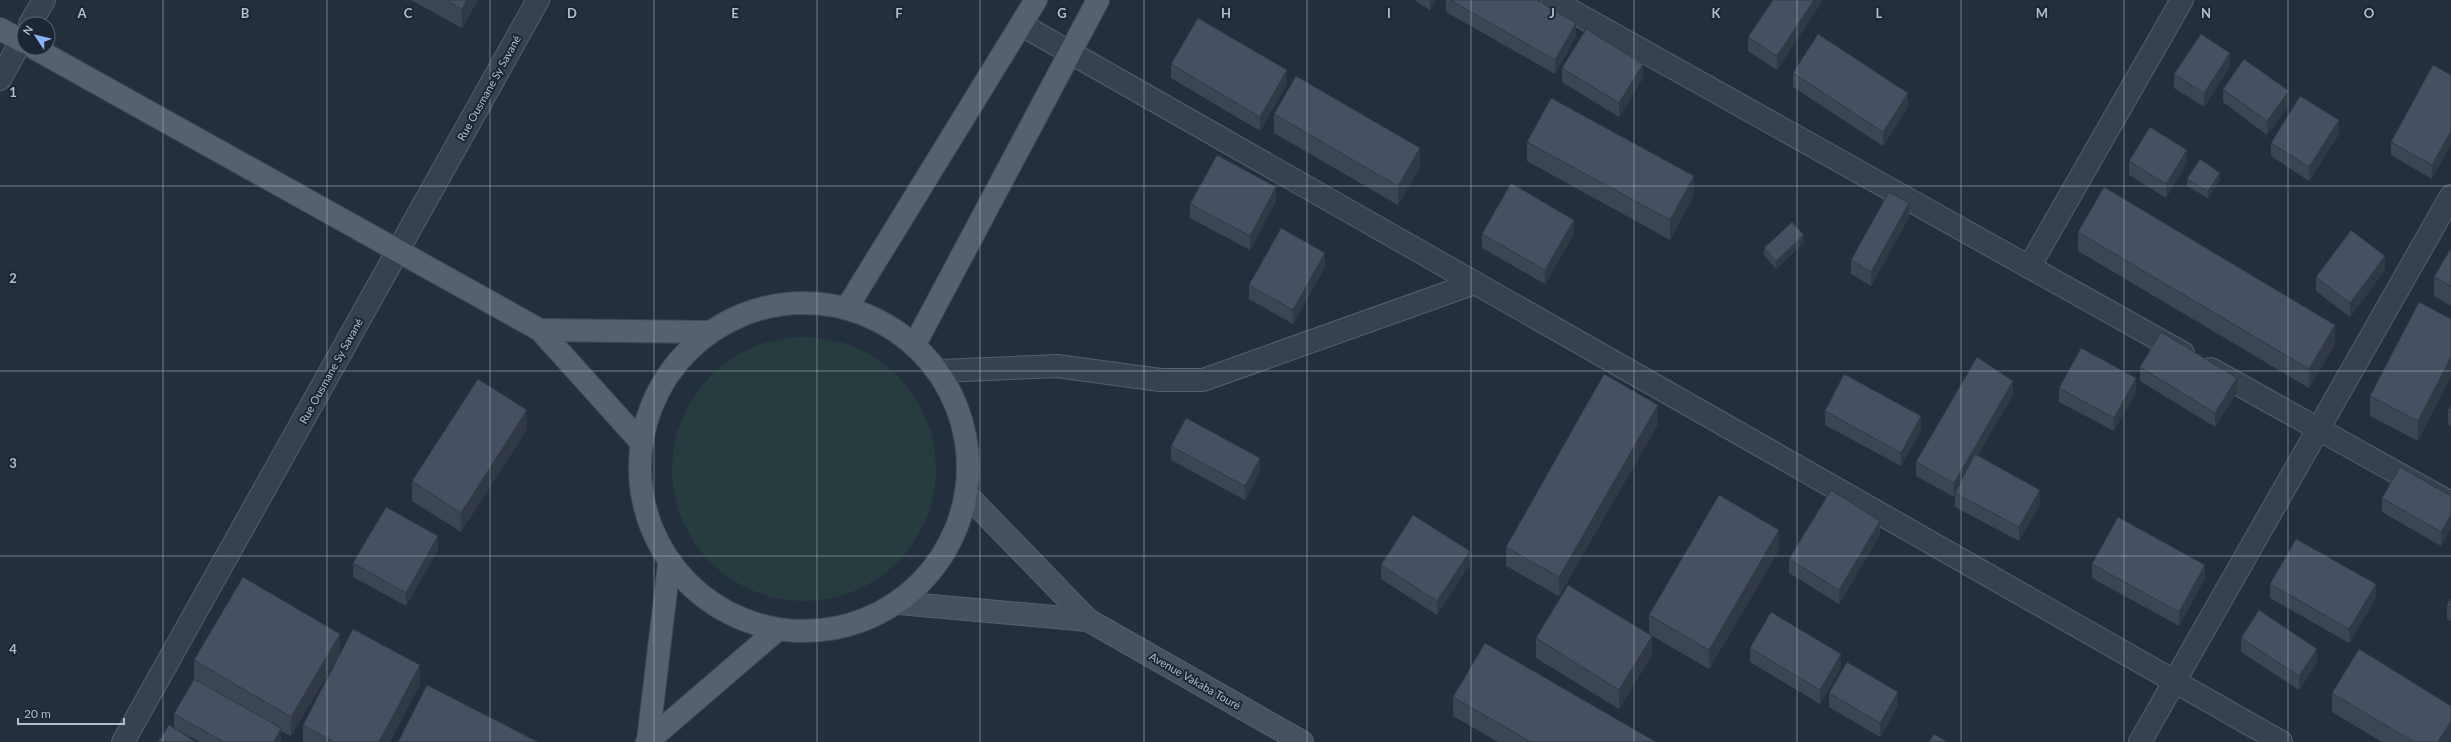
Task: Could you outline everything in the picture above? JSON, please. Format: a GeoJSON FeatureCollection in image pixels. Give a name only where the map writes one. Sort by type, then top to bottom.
{"type":"FeatureCollection","features":[{"type":"Feature","properties":{"kind":"main road"},"geometry":{"type":"LineString","coordinates":[[848,306],[1036,0]]}},
{"type":"Feature","properties":{"kind":"main road"},"geometry":{"type":"LineString","coordinates":[[916,342],[1098,0]]}},
{"type":"Feature","properties":{"kind":"main road"},"geometry":{"type":"LineString","coordinates":[[0,29],[16,34]]}},
{"type":"Feature","properties":{"kind":"main road"},"geometry":{"type":"LineString","coordinates":[[56,55],[398,251],[540,330],[640,441]]}},
{"type":"Feature","properties":{"kind":"main road"},"geometry":{"type":"LineString","coordinates":[[540,330],[707,332],[775,303],[848,306],[916,342],[941,371],[967,430],[968,496],[944,556],[899,603],[840,629],[776,631],[716,608],[669,565],[643,506],[640,441],[663,380],[707,332]]}},
{"type":"Feature","properties":{"kind":"main road"},"geometry":{"type":"LineString","coordinates":[[647,741],[669,565]]}},
{"type":"Feature","properties":{"kind":"main road"},"geometry":{"type":"LineString","coordinates":[[647,741],[776,631]]}},
{"type":"Feature","properties":{"kind":"street"},"geometry":{"type":"LineString","coordinates":[[37,16],[44,0]]}},
{"type":"Feature","properties":{"kind":"street","name":"Rue Ousmane Sy Savané"},"geometry":{"type":"LineString","coordinates":[[123,742],[538,0]]}},
{"type":"Feature","properties":{"kind":"street"},"geometry":{"type":"LineString","coordinates":[[1552,0],[2451,503]]}},
{"type":"Feature","properties":{"kind":"street"},"geometry":{"type":"LineString","coordinates":[[2029,267],[2182,0]]}},
{"type":"Feature","properties":{"kind":"street"},"geometry":{"type":"LineString","coordinates":[[1022,25],[2281,742]]}},
{"type":"Feature","properties":{"kind":"street"},"geometry":{"type":"LineString","coordinates":[[0,78],[16,54]]}},
{"type":"Feature","properties":{"kind":"street"},"geometry":{"type":"LineString","coordinates":[[2140,742],[2451,196]]}},
{"type":"Feature","properties":{"kind":"street"},"geometry":{"type":"LineString","coordinates":[[941,371],[1057,366],[1160,380],[1203,380],[1475,283]]}},
{"type":"Feature","properties":{"kind":"street"},"geometry":{"type":"LineString","coordinates":[[968,496],[1088,620]]}},
{"type":"Feature","properties":{"kind":"street"},"geometry":{"type":"LineString","coordinates":[[899,603],[1088,620]]}},
{"type":"Feature","properties":{"kind":"street","name":"Avenue Vakaba Touré"},"geometry":{"type":"LineString","coordinates":[[1088,620],[1302,742]]}},
{"type":"Feature","properties":{"kind":"green space"},"geometry":{"type":"Polygon","coordinates":[[[804,337],[830,340],[855,347],[888,367],[906,385],[926,418],[933,443],[936,469],[933,495],[926,520],[906,553],[888,571],[855,591],[830,598],[804,601],[778,598],[753,591],[720,571],[702,553],[682,520],[675,495],[672,469],[675,443],[682,418],[702,385],[720,367],[753,347],[778,340],[804,337]]]}},
{"type":"Feature","properties":{"kind":"building"},"geometry":{"type":"Polygon","coordinates":[[[446,0],[467,0],[462,9],[446,0]]]}},
{"type":"Feature","properties":{"kind":"building"},"geometry":{"type":"Polygon","coordinates":[[[1450,0],[1537,0],[1576,23],[1555,60],[1450,0]]]}},
{"type":"Feature","properties":{"kind":"building"},"geometry":{"type":"Polygon","coordinates":[[[1773,0],[1814,0],[1777,56],[1748,37],[1773,0]]]}},
{"type":"Feature","properties":{"kind":"building"},"geometry":{"type":"Polygon","coordinates":[[[1198,18],[1287,70],[1260,117],[1171,64],[1198,18]]]}},
{"type":"Feature","properties":{"kind":"building"},"geometry":{"type":"Polygon","coordinates":[[[1586,29],[1643,64],[1619,103],[1562,68],[1586,29]]]}},
{"type":"Feature","properties":{"kind":"building"},"geometry":{"type":"Polygon","coordinates":[[[1818,34],[1908,93],[1883,132],[1793,73],[1818,34]]]}},
{"type":"Feature","properties":{"kind":"building"},"geometry":{"type":"Polygon","coordinates":[[[2201,34],[2230,53],[2204,93],[2174,74],[2201,34]]]}},
{"type":"Feature","properties":{"kind":"building"},"geometry":{"type":"Polygon","coordinates":[[[2244,59],[2289,91],[2267,121],[2223,89],[2244,59]]]}},
{"type":"Feature","properties":{"kind":"building"},"geometry":{"type":"Polygon","coordinates":[[[2433,65],[2451,75],[2451,131],[2432,165],[2391,142],[2433,65]]]}},
{"type":"Feature","properties":{"kind":"building"},"geometry":{"type":"Polygon","coordinates":[[[1296,76],[1420,148],[1398,186],[1274,114],[1296,76]]]}},
{"type":"Feature","properties":{"kind":"building"},"geometry":{"type":"Polygon","coordinates":[[[2300,96],[2339,120],[2309,167],[2271,143],[2300,96]]]}},
{"type":"Feature","properties":{"kind":"building"},"geometry":{"type":"Polygon","coordinates":[[[1551,98],[1694,176],[1670,220],[1527,142],[1551,98]]]}},
{"type":"Feature","properties":{"kind":"building"},"geometry":{"type":"Polygon","coordinates":[[[2150,127],[2187,150],[2166,184],[2129,161],[2150,127]]]}},
{"type":"Feature","properties":{"kind":"building"},"geometry":{"type":"Polygon","coordinates":[[[1217,155],[1276,187],[1250,236],[1190,204],[1217,155]]]}},
{"type":"Feature","properties":{"kind":"building"},"geometry":{"type":"Polygon","coordinates":[[[2200,159],[2220,173],[2208,191],[2187,179],[2200,159]]]}},
{"type":"Feature","properties":{"kind":"building"},"geometry":{"type":"Polygon","coordinates":[[[1511,183],[1574,220],[1545,270],[1482,234],[1511,183]]]}},
{"type":"Feature","properties":{"kind":"building"},"geometry":{"type":"Polygon","coordinates":[[[2104,187],[2335,325],[2309,369],[2078,232],[2104,187]]]}},
{"type":"Feature","properties":{"kind":"building"},"geometry":{"type":"Polygon","coordinates":[[[1889,192],[1909,203],[1871,272],[1851,260],[1889,192]]]}},
{"type":"Feature","properties":{"kind":"building"},"geometry":{"type":"Polygon","coordinates":[[[1792,222],[1804,235],[1776,261],[1764,248],[1792,222]]]}},
{"type":"Feature","properties":{"kind":"building"},"geometry":{"type":"Polygon","coordinates":[[[1281,228],[1325,253],[1293,310],[1249,285],[1281,228]]]}},
{"type":"Feature","properties":{"kind":"building"},"geometry":{"type":"Polygon","coordinates":[[[2351,230],[2385,256],[2350,303],[2316,277],[2351,230]]]}},
{"type":"Feature","properties":{"kind":"building"},"geometry":{"type":"Polygon","coordinates":[[[2451,248],[2451,286],[2434,277],[2451,248]]]}},
{"type":"Feature","properties":{"kind":"building"},"geometry":{"type":"Polygon","coordinates":[[[2419,302],[2451,319],[2451,357],[2418,421],[2370,396],[2419,302]]]}},
{"type":"Feature","properties":{"kind":"building"},"geometry":{"type":"Polygon","coordinates":[[[2161,332],[2237,378],[2215,413],[2140,367],[2161,332]]]}},
{"type":"Feature","properties":{"kind":"building"},"geometry":{"type":"Polygon","coordinates":[[[2081,348],[2136,378],[2114,418],[2059,388],[2081,348]]]}},
{"type":"Feature","properties":{"kind":"building"},"geometry":{"type":"Polygon","coordinates":[[[1977,357],[2013,381],[1954,483],[1916,462],[1977,357]]]}},
{"type":"Feature","properties":{"kind":"building"},"geometry":{"type":"Polygon","coordinates":[[[1604,374],[1658,405],[1559,577],[1506,547],[1604,374]]]}},
{"type":"Feature","properties":{"kind":"building"},"geometry":{"type":"Polygon","coordinates":[[[1844,374],[1921,416],[1901,453],[1825,411],[1844,374]]]}},
{"type":"Feature","properties":{"kind":"building"},"geometry":{"type":"Polygon","coordinates":[[[478,379],[527,410],[461,513],[412,481],[478,379]]]}},
{"type":"Feature","properties":{"kind":"building"},"geometry":{"type":"Polygon","coordinates":[[[2451,405],[2451,413],[2448,411],[2451,405]]]}},
{"type":"Feature","properties":{"kind":"building"},"geometry":{"type":"Polygon","coordinates":[[[1186,418],[1260,458],[1245,486],[1171,446],[1186,418]]]}},
{"type":"Feature","properties":{"kind":"building"},"geometry":{"type":"Polygon","coordinates":[[[1975,454],[2040,490],[2019,527],[1955,493],[1975,454]]]}},
{"type":"Feature","properties":{"kind":"building"},"geometry":{"type":"Polygon","coordinates":[[[2400,467],[2451,496],[2451,515],[2441,532],[2382,498],[2400,467]]]}},
{"type":"Feature","properties":{"kind":"building"},"geometry":{"type":"Polygon","coordinates":[[[1831,490],[1880,521],[1839,590],[1789,559],[1831,490]]]}},
{"type":"Feature","properties":{"kind":"building"},"geometry":{"type":"Polygon","coordinates":[[[1719,495],[1779,530],[1709,650],[1649,615],[1719,495]]]}},
{"type":"Feature","properties":{"kind":"building"},"geometry":{"type":"Polygon","coordinates":[[[386,507],[438,536],[406,593],[353,563],[386,507]]]}},
{"type":"Feature","properties":{"kind":"building"},"geometry":{"type":"Polygon","coordinates":[[[1413,515],[1470,551],[1437,601],[1381,565],[1413,515]]]}},
{"type":"Feature","properties":{"kind":"building"},"geometry":{"type":"Polygon","coordinates":[[[2118,517],[2205,565],[2179,612],[2092,564],[2118,517]]]}},
{"type":"Feature","properties":{"kind":"building"},"geometry":{"type":"Polygon","coordinates":[[[2296,539],[2376,584],[2349,629],[2270,584],[2296,539]]]}},
{"type":"Feature","properties":{"kind":"building"},"geometry":{"type":"Polygon","coordinates":[[[243,577],[340,634],[291,717],[194,660],[243,577]]]}},
{"type":"Feature","properties":{"kind":"building"},"geometry":{"type":"Polygon","coordinates":[[[1568,585],[1652,636],[1619,690],[1536,638],[1568,585]]]}},
{"type":"Feature","properties":{"kind":"building"},"geometry":{"type":"Polygon","coordinates":[[[2451,598],[2451,607],[2447,605],[2451,598]]]}},
{"type":"Feature","properties":{"kind":"building"},"geometry":{"type":"Polygon","coordinates":[[[2259,610],[2317,649],[2299,676],[2241,638],[2259,610]]]}},
{"type":"Feature","properties":{"kind":"building"},"geometry":{"type":"Polygon","coordinates":[[[1771,612],[1841,654],[1820,690],[1750,648],[1771,612]]]}},
{"type":"Feature","properties":{"kind":"building"},"geometry":{"type":"Polygon","coordinates":[[[353,629],[420,665],[379,742],[334,742],[303,725],[353,629]]]}},
{"type":"Feature","properties":{"kind":"building"},"geometry":{"type":"Polygon","coordinates":[[[1485,643],[1656,742],[1531,742],[1453,697],[1485,643]]]}},
{"type":"Feature","properties":{"kind":"building"},"geometry":{"type":"Polygon","coordinates":[[[2359,649],[2451,706],[2451,721],[2438,742],[2414,742],[2332,693],[2359,649]]]}},
{"type":"Feature","properties":{"kind":"building"},"geometry":{"type":"Polygon","coordinates":[[[1847,662],[1898,692],[1880,723],[1829,693],[1847,662]]]}},
{"type":"Feature","properties":{"kind":"building"},"geometry":{"type":"Polygon","coordinates":[[[194,679],[281,728],[274,742],[224,742],[174,714],[194,679]]]}},
{"type":"Feature","properties":{"kind":"building"},"geometry":{"type":"Polygon","coordinates":[[[427,685],[538,742],[398,742],[427,685]]]}},
{"type":"Feature","properties":{"kind":"building"},"geometry":{"type":"Polygon","coordinates":[[[169,725],[196,742],[158,742],[169,725]]]}},
{"type":"Feature","properties":{"kind":"building"},"geometry":{"type":"Polygon","coordinates":[[[1934,734],[1947,742],[1929,742],[1934,734]]]}}]}
